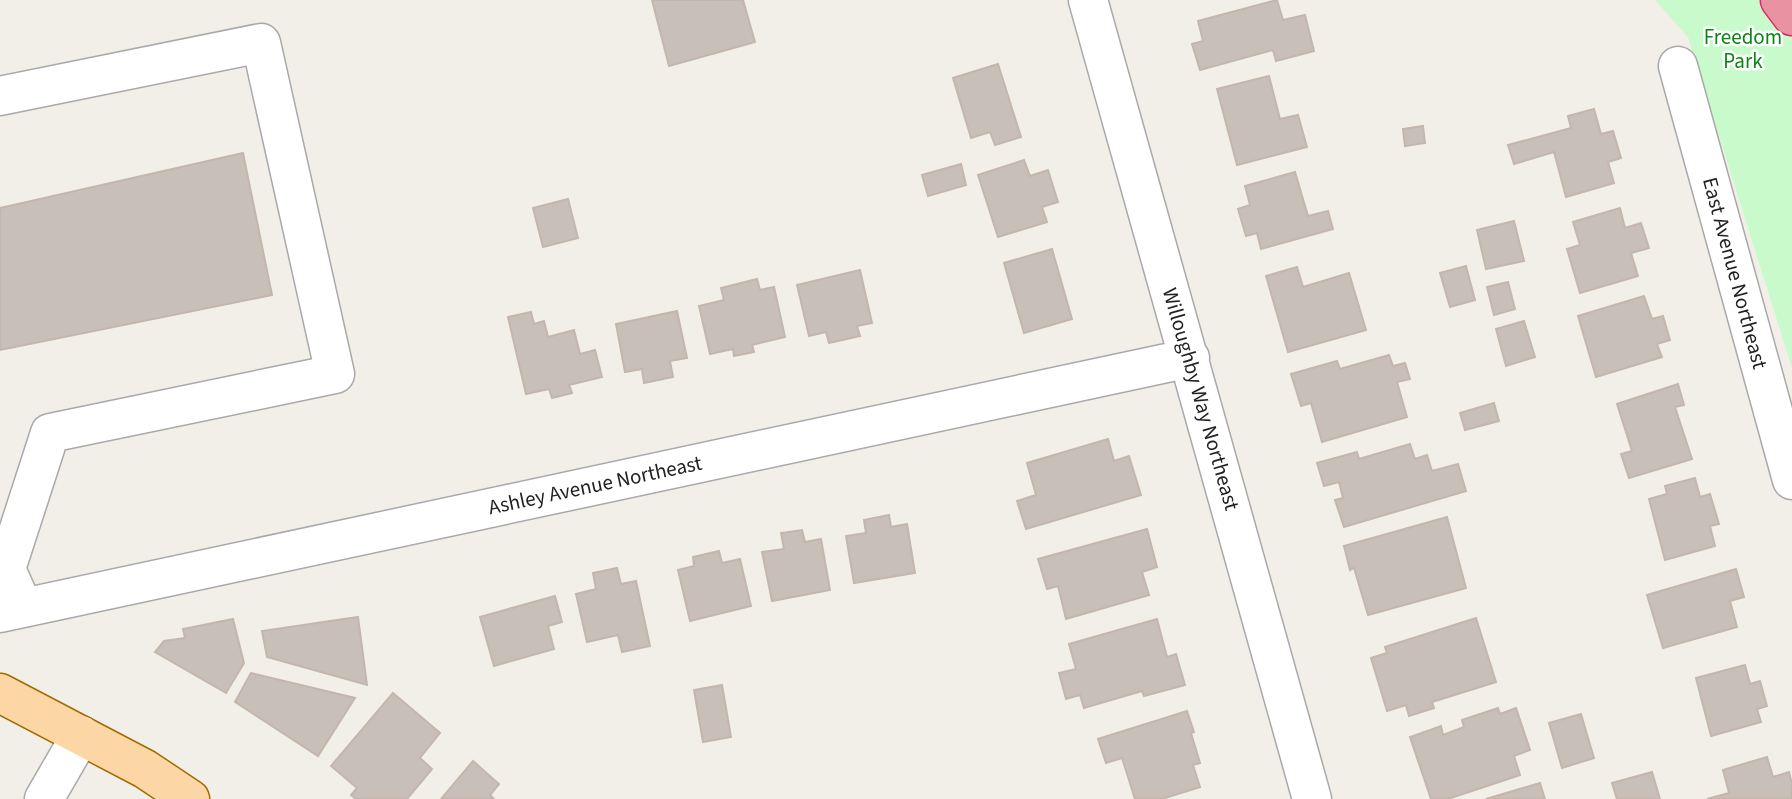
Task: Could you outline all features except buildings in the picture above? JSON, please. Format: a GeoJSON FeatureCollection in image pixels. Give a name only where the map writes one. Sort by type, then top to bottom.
{"type":"FeatureCollection","features":[{"type":"Feature","properties":{"kind":"highway"},"geometry":{"type":"LineString","coordinates":[[1780,0],[1792,16]]}},
{"type":"Feature","properties":{"kind":"main road"},"geometry":{"type":"LineString","coordinates":[[0,693],[145,769],[190,799]]}},
{"type":"Feature","properties":{"kind":"street","name":"Willoughby Way Northeast"},"geometry":{"type":"LineString","coordinates":[[1088,0],[1312,799]]}},
{"type":"Feature","properties":{"kind":"street"},"geometry":{"type":"LineString","coordinates":[[0,96],[261,43],[335,374],[50,433],[6,569],[11,610]]}},
{"type":"Feature","properties":{"kind":"street","name":"East Avenue Northeast"},"geometry":{"type":"LineString","coordinates":[[1678,66],[1792,480]]}},
{"type":"Feature","properties":{"kind":"street","name":"Ashley Avenue Northeast"},"geometry":{"type":"LineString","coordinates":[[11,610],[1190,358]]}},
{"type":"Feature","properties":{"kind":"street"},"geometry":{"type":"LineString","coordinates":[[44,799],[81,735]]}},
{"type":"Feature","properties":{"kind":"green space","name":"Freedom Park"},"geometry":{"type":"Polygon","coordinates":[[[1655,0],[1792,0],[1792,368],[1688,37],[1655,0]]]}}]}
